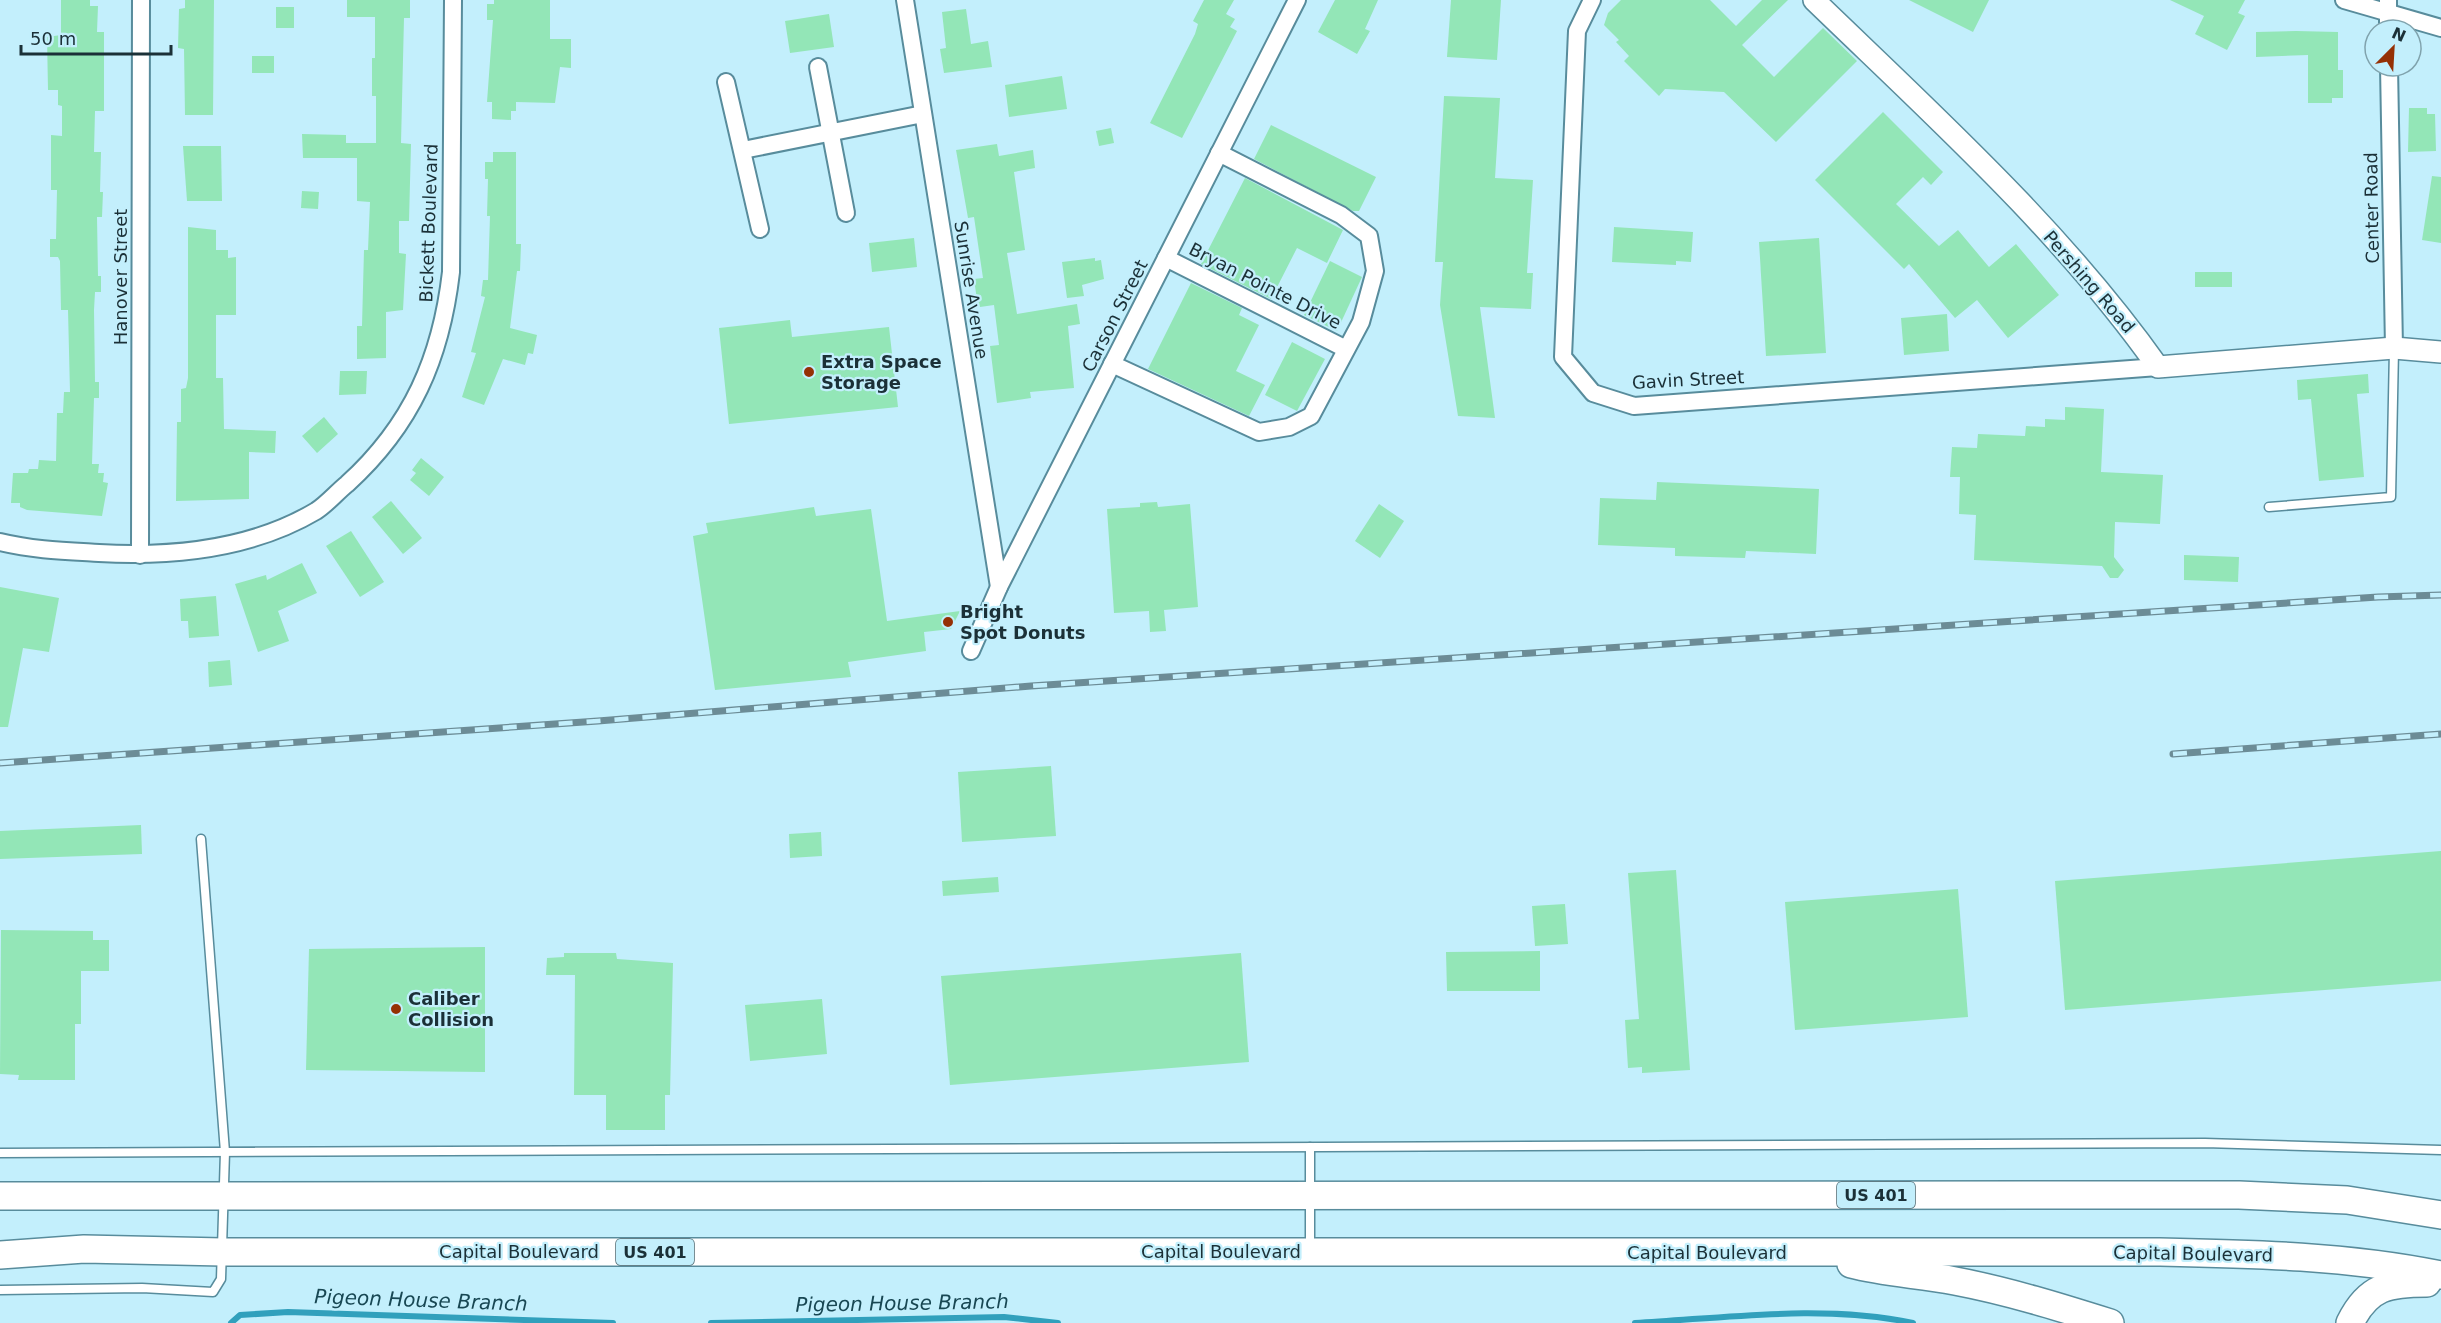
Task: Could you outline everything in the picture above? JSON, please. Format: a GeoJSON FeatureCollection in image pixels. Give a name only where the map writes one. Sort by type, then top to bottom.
{"type":"FeatureCollection","features":[{"type":"Feature","properties":{"kind":"main road"},"geometry":{"type":"LineString","coordinates":[[2348,1201],[2405,1192],[2441,1198]]}},
{"type":"Feature","properties":{"kind":"main road","name":"US 401"},"geometry":{"type":"LineString","coordinates":[[0,1196],[2239,1195],[2348,1201],[2441,1215]]}},
{"type":"Feature","properties":{"kind":"main road","name":"Capital Boulevard"},"geometry":{"type":"LineString","coordinates":[[0,1255],[84,1249],[224,1252],[2264,1254],[2370,1263],[2441,1275]]}},
{"type":"Feature","properties":{"kind":"main road"},"geometry":{"type":"LineString","coordinates":[[1803,1253],[1878,1271],[1911,1274],[1982,1287],[2110,1323]]}},
{"type":"Feature","properties":{"kind":"main road"},"geometry":{"type":"LineString","coordinates":[[2350,1323],[2364,1300],[2382,1288],[2393,1284],[2441,1283]]}},
{"type":"Feature","properties":{"kind":"street","name":"Hanover Street"},"geometry":{"type":"LineString","coordinates":[[140,555],[141,0]]}},
{"type":"Feature","properties":{"kind":"street","name":"Bickett Boulevard"},"geometry":{"type":"LineString","coordinates":[[0,542],[31,549],[140,555],[208,548],[267,533],[317,510],[357,475],[392,436],[417,399],[441,330],[451,273],[453,0]]}},
{"type":"Feature","properties":{"kind":"street","name":"Sunrise Avenue"},"geometry":{"type":"LineString","coordinates":[[905,0],[999,587]]}},
{"type":"Feature","properties":{"kind":"street","name":"Carson Street"},"geometry":{"type":"LineString","coordinates":[[971,651],[999,587],[1297,0]]}},
{"type":"Feature","properties":{"kind":"street","name":"Gavin Street"},"geometry":{"type":"LineString","coordinates":[[1592,0],[1577,31],[1563,357],[1593,393],[1634,406],[2158,367]]}},
{"type":"Feature","properties":{"kind":"street","name":"Pershing Road"},"geometry":{"type":"LineString","coordinates":[[1814,0],[2013,196],[2121,314],[2158,367]]}},
{"type":"Feature","properties":{"kind":"street"},"geometry":{"type":"LineString","coordinates":[[2344,0],[2388,15],[2441,28]]}},
{"type":"Feature","properties":{"kind":"street"},"geometry":{"type":"LineString","coordinates":[[818,67],[846,213]]}},
{"type":"Feature","properties":{"kind":"street","name":"Center Road"},"geometry":{"type":"LineString","coordinates":[[2389,78],[2394,348]]}},
{"type":"Feature","properties":{"kind":"street"},"geometry":{"type":"LineString","coordinates":[[726,82],[760,229]]}},
{"type":"Feature","properties":{"kind":"street"},"geometry":{"type":"LineString","coordinates":[[743,150],[923,114]]}},
{"type":"Feature","properties":{"kind":"street"},"geometry":{"type":"LineString","coordinates":[[1112,364],[1259,432],[1289,427],[1311,416],[1361,322],[1375,271],[1369,236],[1341,215],[1219,153]]}},
{"type":"Feature","properties":{"kind":"street","name":"Bryan Pointe Drive"},"geometry":{"type":"LineString","coordinates":[[1166,258],[1346,349]]}},
{"type":"Feature","properties":{"kind":"street"},"geometry":{"type":"LineString","coordinates":[[2158,367],[2394,348],[2441,352]]}},
{"type":"Feature","properties":{"kind":"lane"},"geometry":{"type":"LineString","coordinates":[[2269,507],[2391,497],[2394,348]]}},
{"type":"Feature","properties":{"kind":"lane"},"geometry":{"type":"LineString","coordinates":[[0,1290],[142,1288],[213,1292],[221,1279],[224,1252],[225,1152],[201,839]]}},
{"type":"Feature","properties":{"kind":"lane"},"geometry":{"type":"LineString","coordinates":[[0,1153],[2205,1143],[2441,1150]]}},
{"type":"Feature","properties":{"kind":"lane"},"geometry":{"type":"LineString","coordinates":[[1310,1147],[1310,1252]]}},
{"type":"Feature","properties":{"kind":"building"},"geometry":{"type":"Polygon","coordinates":[[[61,0],[90,0],[90,6],[98,6],[97,32],[104,32],[104,111],[95,111],[94,152],[101,152],[100,192],[103,192],[102,217],[97,217],[98,276],[101,276],[101,292],[95,292],[94,310],[95,382],[99,382],[99,398],[94,398],[92,464],[99,464],[98,473],[104,473],[103,482],[108,483],[102,516],[27,510],[20,507],[20,503],[11,503],[13,473],[28,473],[29,469],[38,469],[39,460],[56,461],[57,413],[63,413],[64,392],[70,392],[68,310],[61,310],[60,261],[58,257],[50,257],[50,239],[56,239],[57,190],[51,190],[51,135],[62,136],[62,106],[58,105],[58,90],[48,90],[47,37],[61,35],[61,0]]]}},
{"type":"Feature","properties":{"kind":"building"},"geometry":{"type":"Polygon","coordinates":[[[185,0],[214,0],[213,115],[185,115],[184,49],[178,48],[179,9],[185,8],[185,0]]]}},
{"type":"Feature","properties":{"kind":"building"},"geometry":{"type":"Polygon","coordinates":[[[347,0],[410,0],[410,18],[404,18],[401,143],[411,144],[409,221],[399,221],[399,253],[406,254],[403,310],[386,312],[386,358],[357,359],[357,326],[362,326],[364,250],[368,250],[370,202],[357,201],[357,158],[303,158],[302,134],[346,135],[346,143],[376,143],[376,96],[372,96],[375,17],[347,17],[347,0]]]}},
{"type":"Feature","properties":{"kind":"building"},"geometry":{"type":"Polygon","coordinates":[[[494,0],[550,0],[550,39],[571,39],[571,68],[560,67],[555,103],[516,102],[516,111],[511,111],[511,120],[492,119],[492,102],[487,102],[493,20],[487,20],[487,4],[494,4],[494,0]]]}},
{"type":"Feature","properties":{"kind":"building"},"geometry":{"type":"Polygon","coordinates":[[[1204,0],[1234,0],[1226,14],[1235,19],[1230,27],[1237,31],[1182,138],[1150,123],[1195,34],[1198,24],[1193,21],[1204,0]]]}},
{"type":"Feature","properties":{"kind":"building"},"geometry":{"type":"Polygon","coordinates":[[[1335,0],[1378,0],[1365,29],[1370,31],[1357,54],[1318,32],[1335,0]]]}},
{"type":"Feature","properties":{"kind":"building"},"geometry":{"type":"Polygon","coordinates":[[[1451,0],[1501,0],[1497,60],[1447,57],[1451,0]]]}},
{"type":"Feature","properties":{"kind":"building"},"geometry":{"type":"Polygon","coordinates":[[[1621,0],[1710,0],[1736,26],[1762,0],[1788,0],[1742,45],[1774,77],[1823,28],[1857,61],[1776,142],[1724,92],[1665,89],[1659,96],[1624,61],[1629,56],[1616,42],[1619,40],[1604,25],[1608,13],[1621,0]]]}},
{"type":"Feature","properties":{"kind":"building"},"geometry":{"type":"Polygon","coordinates":[[[1909,0],[1989,0],[1973,32],[1909,0]]]}},
{"type":"Feature","properties":{"kind":"building"},"geometry":{"type":"Polygon","coordinates":[[[2170,0],[2245,0],[2238,13],[2245,16],[2227,50],[2195,34],[2204,16],[2170,0]]]}},
{"type":"Feature","properties":{"kind":"building"},"geometry":{"type":"Polygon","coordinates":[[[276,7],[294,7],[294,28],[276,28],[276,7]]]}},
{"type":"Feature","properties":{"kind":"building"},"geometry":{"type":"Polygon","coordinates":[[[966,9],[971,44],[988,41],[992,67],[944,73],[940,49],[946,48],[942,12],[966,9]]]}},
{"type":"Feature","properties":{"kind":"building"},"geometry":{"type":"Polygon","coordinates":[[[829,14],[834,47],[790,53],[785,21],[829,14]]]}},
{"type":"Feature","properties":{"kind":"building"},"geometry":{"type":"Polygon","coordinates":[[[2256,32],[2338,32],[2338,70],[2343,70],[2343,98],[2332,98],[2332,103],[2308,103],[2308,55],[2256,57],[2256,32]]]}},
{"type":"Feature","properties":{"kind":"building"},"geometry":{"type":"Polygon","coordinates":[[[252,56],[274,56],[274,73],[252,73],[252,56]]]}},
{"type":"Feature","properties":{"kind":"building"},"geometry":{"type":"Polygon","coordinates":[[[1062,76],[1067,109],[1009,117],[1005,85],[1062,76]]]}},
{"type":"Feature","properties":{"kind":"building"},"geometry":{"type":"Polygon","coordinates":[[[1444,96],[1500,98],[1495,178],[1533,180],[1527,273],[1533,273],[1531,309],[1480,307],[1495,418],[1458,416],[1440,305],[1443,262],[1435,262],[1444,96]]]}},
{"type":"Feature","properties":{"kind":"building"},"geometry":{"type":"Polygon","coordinates":[[[2409,108],[2427,108],[2427,114],[2435,114],[2436,151],[2408,152],[2409,108]]]}},
{"type":"Feature","properties":{"kind":"building"},"geometry":{"type":"Polygon","coordinates":[[[1883,112],[1943,172],[1931,185],[1923,177],[1896,204],[1939,246],[1958,230],[1989,267],[2016,244],[2059,295],[2008,338],[1977,300],[1955,318],[1909,264],[1904,269],[1815,180],[1883,112]]]}},
{"type":"Feature","properties":{"kind":"building"},"geometry":{"type":"Polygon","coordinates":[[[1271,125],[1376,177],[1359,211],[1353,211],[1254,159],[1271,125]]]}},
{"type":"Feature","properties":{"kind":"building"},"geometry":{"type":"Polygon","coordinates":[[[1111,128],[1114,143],[1099,146],[1096,131],[1111,128]]]}},
{"type":"Feature","properties":{"kind":"building"},"geometry":{"type":"Polygon","coordinates":[[[997,144],[999,156],[1033,150],[1035,168],[1014,172],[1025,250],[1007,253],[1017,314],[1077,304],[1080,324],[1068,326],[1074,388],[1030,392],[1031,398],[997,403],[990,346],[999,345],[994,305],[980,307],[977,300],[974,279],[983,278],[974,217],[968,218],[956,150],[997,144]]]}},
{"type":"Feature","properties":{"kind":"building"},"geometry":{"type":"Polygon","coordinates":[[[183,146],[221,146],[222,201],[187,201],[183,146]]]}},
{"type":"Feature","properties":{"kind":"building"},"geometry":{"type":"Polygon","coordinates":[[[493,152],[516,152],[516,244],[521,244],[520,271],[517,271],[510,328],[537,335],[533,354],[528,353],[525,365],[503,359],[484,405],[462,397],[476,353],[471,352],[485,297],[481,296],[483,280],[488,280],[490,216],[487,216],[488,179],[485,179],[485,162],[493,162],[493,152]]]}},
{"type":"Feature","properties":{"kind":"building"},"geometry":{"type":"Polygon","coordinates":[[[2432,176],[2441,177],[2441,243],[2422,240],[2432,176]]]}},
{"type":"Feature","properties":{"kind":"building"},"geometry":{"type":"Polygon","coordinates":[[[1245,178],[1343,230],[1327,263],[1297,248],[1271,299],[1201,264],[1245,178]]]}},
{"type":"Feature","properties":{"kind":"building"},"geometry":{"type":"Polygon","coordinates":[[[302,191],[319,192],[318,209],[301,208],[302,191]]]}},
{"type":"Feature","properties":{"kind":"building"},"geometry":{"type":"Polygon","coordinates":[[[188,227],[216,230],[216,250],[228,250],[228,258],[236,257],[236,315],[216,315],[216,378],[223,378],[224,429],[276,431],[275,453],[249,452],[249,499],[176,501],[177,422],[181,422],[181,389],[186,388],[188,378],[188,227]]]}},
{"type":"Feature","properties":{"kind":"building"},"geometry":{"type":"Polygon","coordinates":[[[1614,227],[1693,232],[1691,262],[1676,261],[1676,265],[1612,262],[1614,227]]]}},
{"type":"Feature","properties":{"kind":"building"},"geometry":{"type":"Polygon","coordinates":[[[914,238],[917,267],[872,272],[869,243],[914,238]]]}},
{"type":"Feature","properties":{"kind":"building"},"geometry":{"type":"Polygon","coordinates":[[[1819,238],[1826,353],[1766,356],[1759,242],[1819,238]]]}},
{"type":"Feature","properties":{"kind":"building"},"geometry":{"type":"Polygon","coordinates":[[[1095,258],[1095,261],[1101,260],[1104,279],[1082,285],[1084,296],[1067,298],[1062,262],[1095,258]]]}},
{"type":"Feature","properties":{"kind":"building"},"geometry":{"type":"Polygon","coordinates":[[[1330,261],[1362,277],[1337,331],[1304,315],[1330,261]]]}},
{"type":"Feature","properties":{"kind":"building"},"geometry":{"type":"Polygon","coordinates":[[[2195,272],[2232,272],[2232,287],[2195,287],[2195,272]]]}},
{"type":"Feature","properties":{"kind":"building"},"geometry":{"type":"Polygon","coordinates":[[[1191,283],[1242,308],[1239,315],[1259,325],[1236,371],[1265,385],[1249,416],[1148,369],[1191,283]]]}},
{"type":"Feature","properties":{"kind":"building"},"geometry":{"type":"Polygon","coordinates":[[[1947,314],[1949,351],[1904,355],[1901,318],[1947,314]]]}},
{"type":"Feature","properties":{"kind":"building","name":"Extra Space Storage"},"geometry":{"type":"Polygon","coordinates":[[[790,320],[792,337],[889,327],[898,407],[729,424],[719,328],[790,320]]]}},
{"type":"Feature","properties":{"kind":"building"},"geometry":{"type":"Polygon","coordinates":[[[1292,342],[1325,359],[1297,411],[1265,395],[1292,342]]]}},
{"type":"Feature","properties":{"kind":"building"},"geometry":{"type":"Polygon","coordinates":[[[340,371],[367,371],[366,394],[339,395],[340,371]]]}},
{"type":"Feature","properties":{"kind":"building"},"geometry":{"type":"Polygon","coordinates":[[[2368,374],[2369,393],[2357,394],[2364,477],[2319,481],[2311,399],[2298,400],[2297,380],[2368,374]]]}},
{"type":"Feature","properties":{"kind":"building"},"geometry":{"type":"Polygon","coordinates":[[[2065,407],[2104,409],[2101,472],[2163,475],[2160,524],[2115,522],[2114,557],[2124,570],[2118,578],[2110,578],[2102,566],[1974,560],[1976,515],[1959,514],[1960,477],[1950,477],[1952,447],[1977,448],[1978,434],[2025,436],[2026,426],[2045,427],[2045,419],[2065,420],[2065,407]]]}},
{"type":"Feature","properties":{"kind":"building"},"geometry":{"type":"Polygon","coordinates":[[[324,417],[338,434],[317,453],[302,436],[324,417]]]}},
{"type":"Feature","properties":{"kind":"building"},"geometry":{"type":"Polygon","coordinates":[[[421,458],[444,477],[429,496],[410,480],[416,473],[412,470],[421,458]]]}},
{"type":"Feature","properties":{"kind":"building"},"geometry":{"type":"Polygon","coordinates":[[[1657,482],[1819,489],[1816,554],[1746,551],[1745,558],[1675,556],[1675,548],[1598,545],[1600,498],[1656,500],[1657,482]]]}},
{"type":"Feature","properties":{"kind":"building"},"geometry":{"type":"Polygon","coordinates":[[[391,501],[422,538],[403,554],[372,517],[391,501]]]}},
{"type":"Feature","properties":{"kind":"building"},"geometry":{"type":"Polygon","coordinates":[[[1157,502],[1158,507],[1190,504],[1198,607],[1164,610],[1166,631],[1150,632],[1149,611],[1114,613],[1107,509],[1140,507],[1140,503],[1157,502]]]}},
{"type":"Feature","properties":{"kind":"building"},"geometry":{"type":"Polygon","coordinates":[[[1379,504],[1404,521],[1380,558],[1355,541],[1379,504]]]}},
{"type":"Feature","properties":{"kind":"building"},"geometry":{"type":"Polygon","coordinates":[[[814,507],[816,516],[871,509],[887,621],[960,611],[951,629],[924,632],[926,651],[848,662],[851,677],[715,690],[693,536],[708,533],[706,523],[814,507]]]}},
{"type":"Feature","properties":{"kind":"building"},"geometry":{"type":"Polygon","coordinates":[[[351,531],[384,582],[360,597],[326,546],[351,531]]]}},
{"type":"Feature","properties":{"kind":"building"},"geometry":{"type":"Polygon","coordinates":[[[2184,555],[2239,557],[2238,582],[2184,580],[2184,555]]]}},
{"type":"Feature","properties":{"kind":"building"},"geometry":{"type":"Polygon","coordinates":[[[302,563],[317,593],[278,611],[289,641],[258,652],[235,584],[266,575],[267,580],[302,563]]]}},
{"type":"Feature","properties":{"kind":"building"},"geometry":{"type":"Polygon","coordinates":[[[0,587],[59,598],[49,652],[23,648],[8,727],[0,727],[0,587]]]}},
{"type":"Feature","properties":{"kind":"building"},"geometry":{"type":"Polygon","coordinates":[[[216,596],[219,636],[189,638],[188,621],[181,621],[180,599],[216,596]]]}},
{"type":"Feature","properties":{"kind":"building"},"geometry":{"type":"Polygon","coordinates":[[[230,660],[232,685],[209,687],[208,662],[230,660]]]}},
{"type":"Feature","properties":{"kind":"building"},"geometry":{"type":"Polygon","coordinates":[[[1051,766],[1056,836],[962,842],[958,772],[1051,766]]]}},
{"type":"Feature","properties":{"kind":"building"},"geometry":{"type":"Polygon","coordinates":[[[141,825],[142,854],[0,859],[0,831],[141,825]]]}},
{"type":"Feature","properties":{"kind":"building"},"geometry":{"type":"Polygon","coordinates":[[[821,832],[822,856],[790,858],[789,834],[821,832]]]}},
{"type":"Feature","properties":{"kind":"building"},"geometry":{"type":"Polygon","coordinates":[[[2441,851],[2441,981],[2065,1010],[2055,881],[2441,851]]]}},
{"type":"Feature","properties":{"kind":"building"},"geometry":{"type":"Polygon","coordinates":[[[1676,870],[1690,1070],[1642,1073],[1642,1067],[1628,1068],[1625,1020],[1639,1019],[1628,873],[1676,870]]]}},
{"type":"Feature","properties":{"kind":"building"},"geometry":{"type":"Polygon","coordinates":[[[998,877],[999,892],[943,896],[942,881],[998,877]]]}},
{"type":"Feature","properties":{"kind":"building"},"geometry":{"type":"Polygon","coordinates":[[[1958,889],[1968,1017],[1795,1030],[1785,902],[1958,889]]]}},
{"type":"Feature","properties":{"kind":"building"},"geometry":{"type":"Polygon","coordinates":[[[1565,904],[1568,944],[1535,946],[1532,906],[1565,904]]]}},
{"type":"Feature","properties":{"kind":"building"},"geometry":{"type":"Polygon","coordinates":[[[1,930],[93,931],[93,940],[109,940],[109,971],[81,971],[81,1024],[75,1024],[75,1080],[18,1080],[19,1075],[0,1074],[1,930]]]}},
{"type":"Feature","properties":{"kind":"building","name":"Caliber Collision"},"geometry":{"type":"Polygon","coordinates":[[[485,947],[485,1072],[306,1070],[309,949],[485,947]]]}},
{"type":"Feature","properties":{"kind":"building"},"geometry":{"type":"Polygon","coordinates":[[[1540,951],[1540,991],[1447,991],[1446,952],[1540,951]]]}},
{"type":"Feature","properties":{"kind":"building"},"geometry":{"type":"Polygon","coordinates":[[[564,953],[616,953],[617,959],[673,963],[670,1095],[665,1095],[665,1130],[606,1130],[606,1095],[574,1095],[575,975],[546,975],[547,958],[564,957],[564,953]]]}},
{"type":"Feature","properties":{"kind":"building"},"geometry":{"type":"Polygon","coordinates":[[[1241,953],[1249,1062],[950,1085],[941,976],[1241,953]]]}},
{"type":"Feature","properties":{"kind":"building"},"geometry":{"type":"Polygon","coordinates":[[[822,999],[827,1054],[750,1061],[745,1005],[822,999]]]}},
{"type":"Feature","properties":{"kind":"waterway","name":"Pigeon House Branch"},"geometry":{"type":"LineString","coordinates":[[231,1323],[240,1315],[288,1312],[613,1323]]}},
{"type":"Feature","properties":{"kind":"waterway","name":"Pigeon House Branch"},"geometry":{"type":"LineString","coordinates":[[1635,1323],[1809,1313],[1879,1317],[1913,1323]]}},
{"type":"Feature","properties":{"kind":"waterway","name":"Pigeon House Branch"},"geometry":{"type":"LineString","coordinates":[[711,1323],[1004,1317],[1058,1323]]}},
{"type":"Feature","properties":{"kind":"railway"},"geometry":{"type":"LineString","coordinates":[[0,763],[598,721],[1031,686],[2378,597],[2441,595]]}},
{"type":"Feature","properties":{"kind":"railway"},"geometry":{"type":"LineString","coordinates":[[2173,754],[2441,734]]}},
{"type":"Feature","properties":{"kind":"place","name":"Extra Space Storage"},"geometry":{"type":"Point","coordinates":[809,372]}},
{"type":"Feature","properties":{"kind":"place","name":"Bright Spot Donuts"},"geometry":{"type":"Point","coordinates":[948,622]}},
{"type":"Feature","properties":{"kind":"place","name":"Caliber Collision"},"geometry":{"type":"Point","coordinates":[396,1009]}}]}
